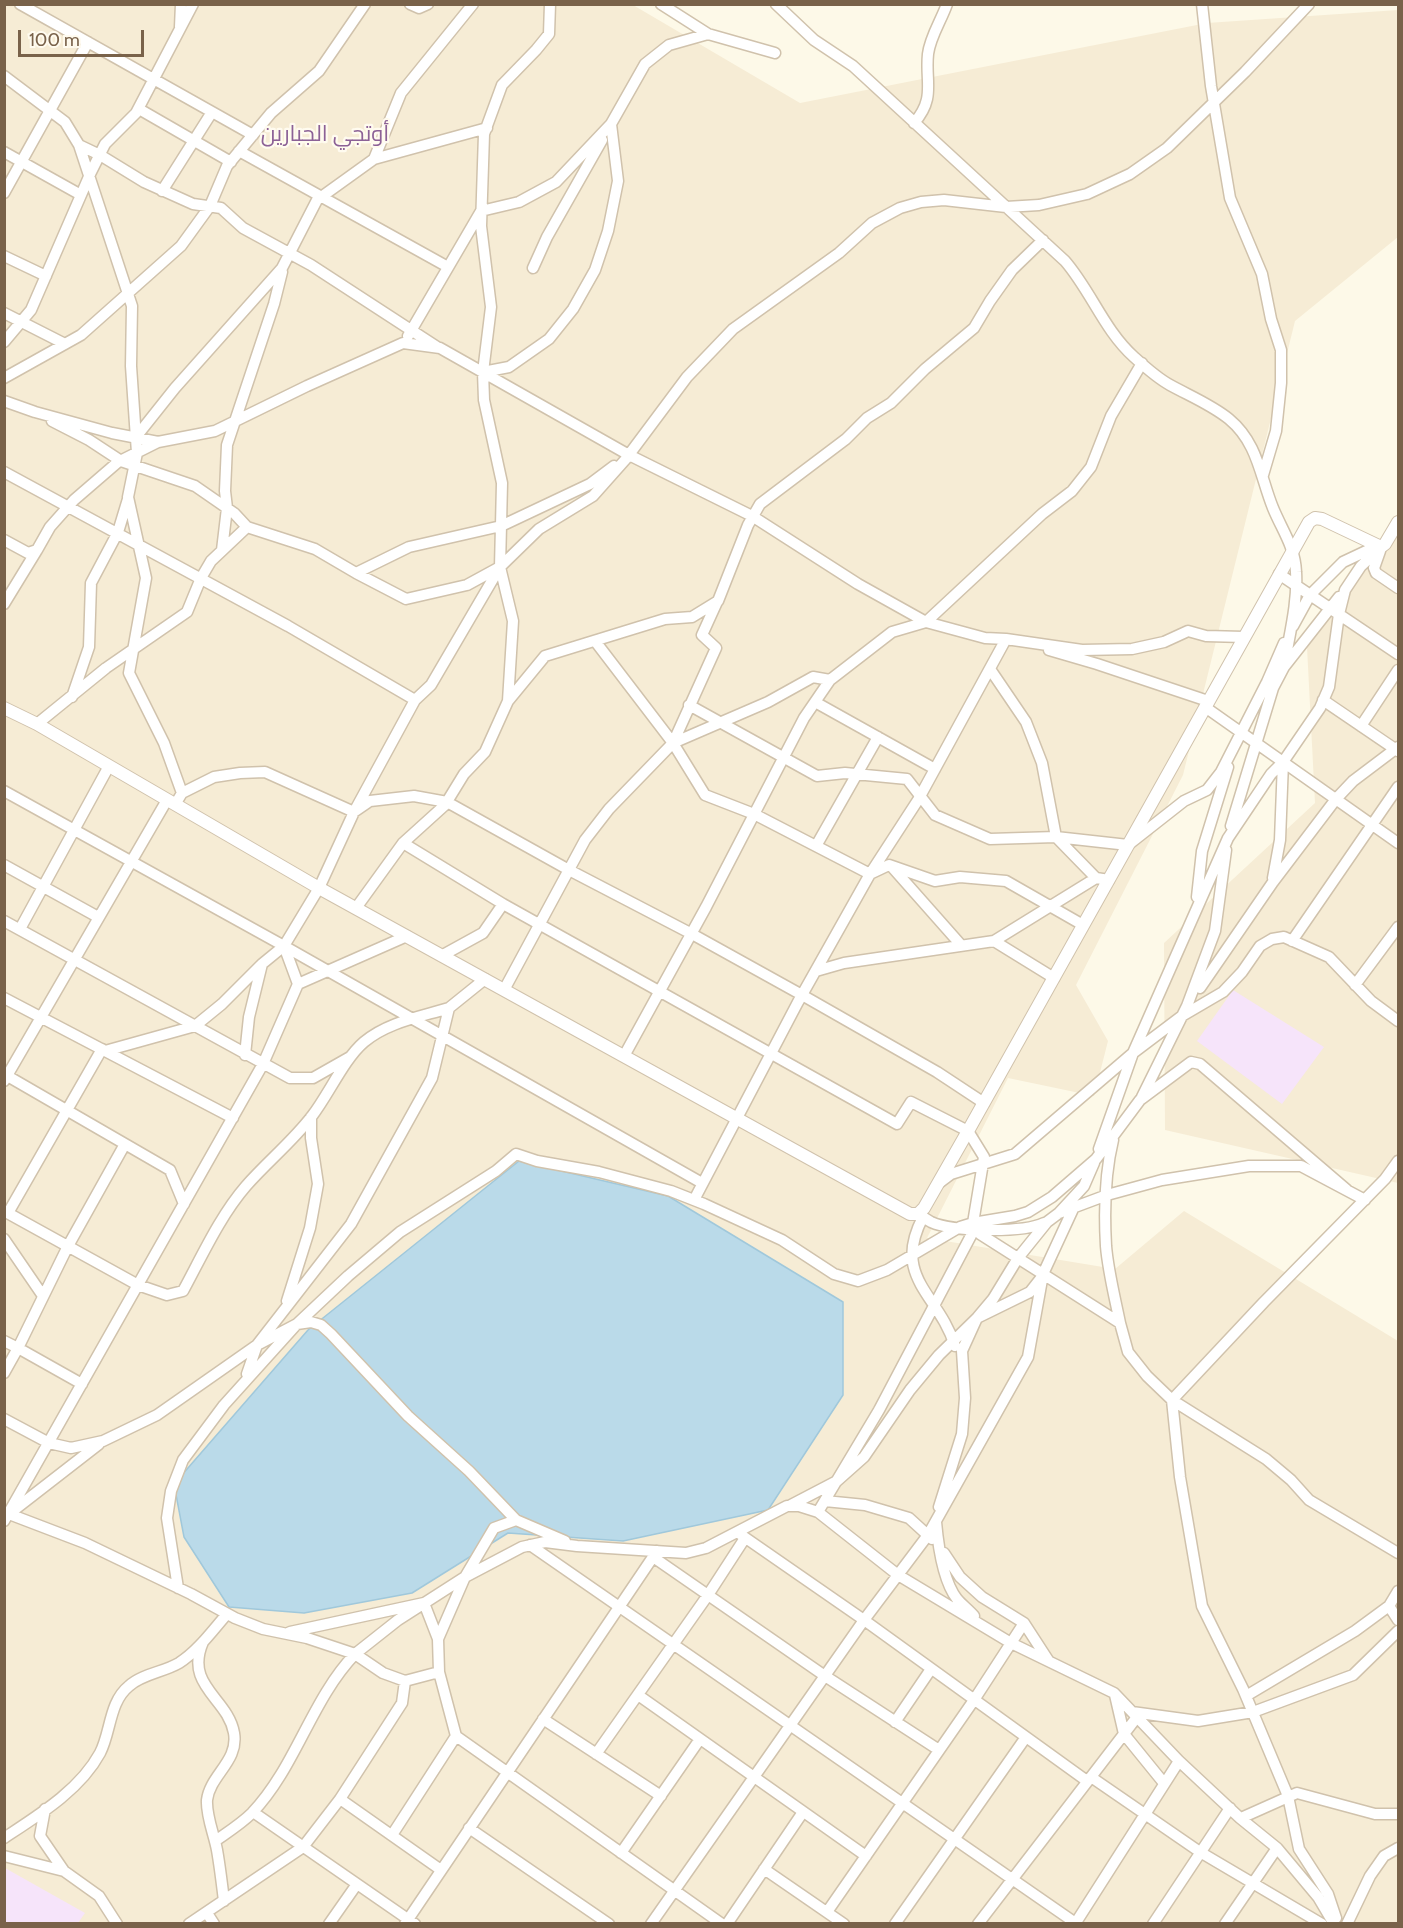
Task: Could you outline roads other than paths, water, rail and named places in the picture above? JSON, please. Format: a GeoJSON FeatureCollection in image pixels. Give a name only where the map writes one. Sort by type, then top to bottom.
{"type":"FeatureCollection","features":[{"type":"Feature","properties":{"kind":"street"},"geometry":{"type":"LineString","coordinates":[[20,4],[253,135]]}},
{"type":"Feature","properties":{"kind":"street"},"geometry":{"type":"LineString","coordinates":[[180,30],[181,4]]}},
{"type":"Feature","properties":{"kind":"street"},"geometry":{"type":"LineString","coordinates":[[4,342],[31,310],[105,144],[139,109],[194,4]]}},
{"type":"Feature","properties":{"kind":"street"},"geometry":{"type":"LineString","coordinates":[[4,378],[81,335],[181,246],[210,206],[231,162],[271,113],[320,71],[365,4]]}},
{"type":"Feature","properties":{"kind":"street"},"geometry":{"type":"LineString","coordinates":[[410,4],[420,8],[428,4]]}},
{"type":"Feature","properties":{"kind":"street"},"geometry":{"type":"LineString","coordinates":[[374,159],[401,93],[473,4]]}},
{"type":"Feature","properties":{"kind":"street"},"geometry":{"type":"LineString","coordinates":[[508,701],[513,621],[500,567],[502,483],[484,400],[483,372],[491,307],[481,226],[484,134],[502,85],[549,34],[550,4]]}},
{"type":"Feature","properties":{"kind":"street"},"geometry":{"type":"LineString","coordinates":[[661,4],[708,34],[775,53]]}},
{"type":"Feature","properties":{"kind":"street"},"geometry":{"type":"LineString","coordinates":[[776,4],[814,40],[853,66],[1043,240],[1073,270],[1113,334],[1142,363],[1168,384],[1222,414],[1236,425],[1253,447],[1273,508],[1293,549],[1296,585],[1284,667]]}},
{"type":"Feature","properties":{"kind":"street"},"geometry":{"type":"LineString","coordinates":[[914,123],[927,104],[930,88],[928,54],[947,4]]}},
{"type":"Feature","properties":{"kind":"street"},"geometry":{"type":"LineString","coordinates":[[1202,4],[1211,86],[1230,198],[1262,274],[1271,319],[1281,350],[1281,383],[1276,431],[1262,476]]}},
{"type":"Feature","properties":{"kind":"street"},"geometry":{"type":"LineString","coordinates":[[485,979],[448,1008],[379,1031],[363,1043],[351,1056],[311,1117],[245,1187],[222,1220],[183,1291],[167,1295],[138,1285],[6,1212],[103,1050],[195,1026],[284,946],[319,888],[354,812],[415,700],[431,686],[500,567],[539,529],[593,496],[629,455],[687,377],[733,329],[839,253],[881,217],[900,208],[932,200],[1006,207],[1056,202],[1088,194],[1117,181],[1143,166],[1167,148],[1215,102],[1309,4]]}},
{"type":"Feature","properties":{"kind":"street"},"geometry":{"type":"LineString","coordinates":[[533,268],[547,237],[645,64],[669,45],[708,34]]}},
{"type":"Feature","properties":{"kind":"street"},"geometry":{"type":"LineString","coordinates":[[4,194],[87,42]]}},
{"type":"Feature","properties":{"kind":"street"},"geometry":{"type":"LineString","coordinates":[[4,76],[65,122],[79,145],[132,306],[131,366],[137,453],[118,532],[91,583],[89,647],[72,697]]}},
{"type":"Feature","properties":{"kind":"street"},"geometry":{"type":"LineString","coordinates":[[139,109],[231,162]]}},
{"type":"Feature","properties":{"kind":"street"},"geometry":{"type":"LineString","coordinates":[[162,190],[212,112]]}},
{"type":"Feature","properties":{"kind":"street"},"geometry":{"type":"LineString","coordinates":[[403,343],[481,211],[519,202],[556,182],[611,124]]}},
{"type":"Feature","properties":{"kind":"street"},"geometry":{"type":"LineString","coordinates":[[483,372],[510,368],[549,339],[573,309],[595,270],[608,231],[618,181],[611,124]]}},
{"type":"Feature","properties":{"kind":"street"},"geometry":{"type":"LineString","coordinates":[[136,437],[175,388],[282,268],[318,200],[374,159],[487,128]]}},
{"type":"Feature","properties":{"kind":"street"},"geometry":{"type":"LineString","coordinates":[[79,145],[100,155],[144,183],[193,204],[222,208],[243,228],[311,265],[440,348],[629,455],[752,516],[858,584],[926,622],[985,638],[1092,650],[1132,649],[1164,642],[1188,632],[1206,636],[1244,637]]}},
{"type":"Feature","properties":{"kind":"street"},"geometry":{"type":"LineString","coordinates":[[4,152],[81,195]]}},
{"type":"Feature","properties":{"kind":"street"},"geometry":{"type":"LineString","coordinates":[[239,152],[323,196],[448,267]]}},
{"type":"Feature","properties":{"kind":"street"},"geometry":{"type":"LineString","coordinates":[[504,990],[585,840],[609,809],[673,743],[716,648],[702,635],[752,516],[760,504],[846,439],[867,418],[891,403],[974,328],[1012,270],[1043,240]]}},
{"type":"Feature","properties":{"kind":"street"},"geometry":{"type":"LineString","coordinates":[[4,256],[46,276]]}},
{"type":"Feature","properties":{"kind":"street"},"geometry":{"type":"LineString","coordinates":[[222,550],[227,508],[225,492],[227,445],[274,304],[282,268]]}},
{"type":"Feature","properties":{"kind":"street"},"geometry":{"type":"LineString","coordinates":[[4,313],[65,344]]}},
{"type":"Feature","properties":{"kind":"street"},"geometry":{"type":"LineString","coordinates":[[4,604],[50,526],[69,505],[121,461],[158,442],[216,431],[307,386],[403,343],[440,348]]}},
{"type":"Feature","properties":{"kind":"street"},"geometry":{"type":"LineString","coordinates":[[624,1056],[692,934],[804,718],[830,680],[892,632],[926,622],[1042,514],[1072,491],[1091,467],[1111,416],[1142,363]]}},
{"type":"Feature","properties":{"kind":"street"},"geometry":{"type":"LineString","coordinates":[[4,401],[36,412],[158,442]]}},
{"type":"Feature","properties":{"kind":"street"},"geometry":{"type":"LineString","coordinates":[[36,412],[89,440],[121,461],[195,486],[227,508],[247,527],[315,549],[406,598],[467,585],[500,567]]}},
{"type":"Feature","properties":{"kind":"street"},"geometry":{"type":"LineString","coordinates":[[356,573],[409,547],[501,526],[590,484],[629,455]]}},
{"type":"Feature","properties":{"kind":"street"},"geometry":{"type":"LineString","coordinates":[[4,472],[138,543],[343,657],[415,700]]}},
{"type":"Feature","properties":{"kind":"street"},"geometry":{"type":"LineString","coordinates":[[128,497],[146,578],[129,673],[164,743],[175,799]]}},
{"type":"Feature","properties":{"kind":"street"},"geometry":{"type":"LineString","coordinates":[[962,1369],[953,1341],[935,1305],[918,1283],[910,1255],[924,1208],[1309,522],[1315,518],[1322,519],[1379,546]]}},
{"type":"Feature","properties":{"kind":"street"},"geometry":{"type":"LineString","coordinates":[[689,705],[817,776],[845,773],[907,779],[935,814],[990,839],[1056,837],[1128,845],[1184,801],[1207,790],[1221,772],[1267,682],[1289,632],[1310,595],[1343,562],[1385,544],[1398,522]]}},
{"type":"Feature","properties":{"kind":"street"},"geometry":{"type":"LineString","coordinates":[[37,724],[106,668],[187,612],[201,578],[211,561],[247,527]]}},
{"type":"Feature","properties":{"kind":"street"},"geometry":{"type":"LineString","coordinates":[[4,540],[28,553],[37,550]]}},
{"type":"Feature","properties":{"kind":"street"},"geometry":{"type":"LineString","coordinates":[[1379,546],[1374,568],[1376,573],[1398,588]]}},
{"type":"Feature","properties":{"kind":"street"},"geometry":{"type":"LineString","coordinates":[[215,1841],[253,1812],[290,1757],[334,1679],[355,1654],[398,1620],[465,1577],[522,1547],[545,1542],[655,1554],[686,1553],[706,1548],[741,1535],[787,1506],[837,1481],[864,1457],[910,1390],[993,1299],[1018,1258],[1047,1222],[1084,1186],[1096,1159],[1132,1053],[1228,838],[1273,688],[1284,667],[1335,612],[1345,590],[1361,566],[1379,546]]}},
{"type":"Feature","properties":{"kind":"street"},"geometry":{"type":"LineString","coordinates":[[1279,574],[1398,654]]}},
{"type":"Feature","properties":{"kind":"street"},"geometry":{"type":"LineString","coordinates":[[356,908],[403,843],[447,802],[464,774],[485,752],[508,701],[545,656],[665,619],[692,617],[718,601]]}},
{"type":"Feature","properties":{"kind":"street"},"geometry":{"type":"LineString","coordinates":[[4,708],[37,724],[109,766],[175,799],[319,888],[910,1214],[921,1215],[932,1222],[960,1227],[974,1226],[1028,1212],[1052,1197],[1096,1159],[1140,1100],[1184,1011],[1215,931],[1228,838],[1271,774],[1283,762],[1329,687],[1335,612]]}},
{"type":"Feature","properties":{"kind":"street"},"geometry":{"type":"LineString","coordinates":[[694,1200],[802,995],[870,874],[920,796],[1006,639]]}},
{"type":"Feature","properties":{"kind":"street"},"geometry":{"type":"LineString","coordinates":[[1006,639],[1097,664],[1207,704],[1238,736],[1256,743],[1398,843]]}},
{"type":"Feature","properties":{"kind":"street"},"geometry":{"type":"LineString","coordinates":[[594,641],[673,743],[705,795],[754,814],[870,874]]}},
{"type":"Feature","properties":{"kind":"street"},"geometry":{"type":"LineString","coordinates":[[990,669],[1026,722],[1042,763],[1056,837],[1096,878],[1109,880]]}},
{"type":"Feature","properties":{"kind":"street"},"geometry":{"type":"LineString","coordinates":[[1361,726],[1398,670]]}},
{"type":"Feature","properties":{"kind":"street"},"geometry":{"type":"LineString","coordinates":[[673,743],[768,702],[813,678],[830,680]]}},
{"type":"Feature","properties":{"kind":"street"},"geometry":{"type":"LineString","coordinates":[[1184,1011],[1273,882],[1335,799],[1353,781],[1398,749],[1323,700]]}},
{"type":"Feature","properties":{"kind":"street"},"geometry":{"type":"LineString","coordinates":[[815,702],[935,769]]}},
{"type":"Feature","properties":{"kind":"street"},"geometry":{"type":"LineString","coordinates":[[1196,908],[1202,851],[1238,736]]}},
{"type":"Feature","properties":{"kind":"street"},"geometry":{"type":"LineString","coordinates":[[816,846],[878,737]]}},
{"type":"Feature","properties":{"kind":"street"},"geometry":{"type":"LineString","coordinates":[[1273,882],[1280,840],[1283,762]]}},
{"type":"Feature","properties":{"kind":"street"},"geometry":{"type":"LineString","coordinates":[[20,929],[109,766]]}},
{"type":"Feature","properties":{"kind":"street"},"geometry":{"type":"LineString","coordinates":[[184,1204],[170,1170],[5,1077],[131,862],[175,799],[214,777],[265,772],[354,812]]}},
{"type":"Feature","properties":{"kind":"street"},"geometry":{"type":"LineString","coordinates":[[1292,941],[1398,787]]}},
{"type":"Feature","properties":{"kind":"street"},"geometry":{"type":"LineString","coordinates":[[4,791],[284,946],[702,1183]]}},
{"type":"Feature","properties":{"kind":"street"},"geometry":{"type":"LineString","coordinates":[[354,812],[370,801],[414,796],[447,802],[568,870],[692,934],[802,995],[937,1072],[984,1103]]}},
{"type":"Feature","properties":{"kind":"street"},"geometry":{"type":"LineString","coordinates":[[403,843],[503,904],[661,990],[897,1124],[911,1102],[968,1131],[984,1157],[974,1226],[879,1410],[818,1512]]}},
{"type":"Feature","properties":{"kind":"street"},"geometry":{"type":"LineString","coordinates":[[4,865],[98,917]]}},
{"type":"Feature","properties":{"kind":"street"},"geometry":{"type":"LineString","coordinates":[[870,874],[889,865],[935,881],[960,877],[1006,880],[1083,925]]}},
{"type":"Feature","properties":{"kind":"street"},"geometry":{"type":"LineString","coordinates":[[889,865],[961,945]]}},
{"type":"Feature","properties":{"kind":"street"},"geometry":{"type":"LineString","coordinates":[[816,971],[844,963],[994,941],[1096,878]]}},
{"type":"Feature","properties":{"kind":"street"},"geometry":{"type":"LineString","coordinates":[[443,955],[483,933],[503,904]]}},
{"type":"Feature","properties":{"kind":"street"},"geometry":{"type":"LineString","coordinates":[[4,921],[290,1078],[313,1077],[351,1056]]}},
{"type":"Feature","properties":{"kind":"street"},"geometry":{"type":"LineString","coordinates":[[1355,985],[1398,927]]}},
{"type":"Feature","properties":{"kind":"street"},"geometry":{"type":"LineString","coordinates":[[7,1517],[263,1064],[298,984],[407,936]]}},
{"type":"Feature","properties":{"kind":"street"},"geometry":{"type":"LineString","coordinates":[[938,1184],[951,1174],[983,1166],[1015,1154],[1184,1011],[1223,992],[1242,972],[1260,946],[1272,939],[1284,937],[1329,957],[1371,1001],[1398,1021]]}},
{"type":"Feature","properties":{"kind":"street"},"geometry":{"type":"LineString","coordinates":[[994,941],[1054,978]]}},
{"type":"Feature","properties":{"kind":"street"},"geometry":{"type":"LineString","coordinates":[[284,946],[298,984]]}},
{"type":"Feature","properties":{"kind":"street"},"geometry":{"type":"LineString","coordinates":[[245,1054],[249,1017],[262,964]]}},
{"type":"Feature","properties":{"kind":"street"},"geometry":{"type":"LineString","coordinates":[[4,998],[233,1118]]}},
{"type":"Feature","properties":{"kind":"street"},"geometry":{"type":"LineString","coordinates":[[244,1380],[257,1345],[351,1224],[432,1077],[448,1008]]}},
{"type":"Feature","properties":{"kind":"street"},"geometry":{"type":"LineString","coordinates":[[1140,1100],[1191,1062],[1200,1064],[1347,1190]]}},
{"type":"Feature","properties":{"kind":"street"},"geometry":{"type":"LineString","coordinates":[[285,1308],[310,1228],[318,1184],[311,1138],[311,1117]]}},
{"type":"Feature","properties":{"kind":"street"},"geometry":{"type":"LineString","coordinates":[[1115,1134],[1110,1154],[1106,1247],[1120,1323],[1128,1352],[1147,1376],[1172,1400],[1266,1459],[1291,1480],[1309,1500],[1398,1553]]}},
{"type":"Feature","properties":{"kind":"street"},"geometry":{"type":"LineString","coordinates":[[4,1373],[68,1246],[125,1144]]}},
{"type":"Feature","properties":{"kind":"street"},"geometry":{"type":"LineString","coordinates":[[178,1588],[167,1518],[171,1491],[183,1460],[244,1380],[297,1324],[348,1276],[400,1232],[487,1178],[516,1154],[537,1161],[599,1172],[671,1191],[782,1240],[834,1274],[858,1281],[886,1270],[960,1227]]}},
{"type":"Feature","properties":{"kind":"street"},"geometry":{"type":"LineString","coordinates":[[1336,1923],[1328,1893],[1299,1849],[1288,1796],[1253,1712],[1202,1606],[1180,1477],[1172,1400],[1385,1179],[1398,1161]]}},
{"type":"Feature","properties":{"kind":"street"},"geometry":{"type":"LineString","coordinates":[[1059,1212],[1107,1195],[1162,1180],[1249,1166],[1301,1166],[1365,1200]]}},
{"type":"Feature","properties":{"kind":"street"},"geometry":{"type":"LineString","coordinates":[[985,1627],[956,1597],[947,1578],[938,1545],[936,1521],[942,1494],[962,1434],[966,1398],[962,1351],[977,1318],[1030,1292],[1043,1274],[1074,1207]]}},
{"type":"Feature","properties":{"kind":"street"},"geometry":{"type":"LineString","coordinates":[[974,1226],[1013,1230],[1033,1228],[1047,1222]]}},
{"type":"Feature","properties":{"kind":"street"},"geometry":{"type":"LineString","coordinates":[[974,1226],[980,1234],[1120,1323]]}},
{"type":"Feature","properties":{"kind":"street"},"geometry":{"type":"LineString","coordinates":[[4,1239],[43,1296]]}},
{"type":"Feature","properties":{"kind":"street"},"geometry":{"type":"LineString","coordinates":[[651,1923],[864,1620],[928,1535],[1028,1357],[1043,1274]]}},
{"type":"Feature","properties":{"kind":"street"},"geometry":{"type":"LineString","coordinates":[[7,1517],[103,1441],[157,1415],[257,1345],[297,1324],[311,1322],[321,1325],[331,1334],[408,1416],[469,1471],[516,1520],[577,1546]]}},
{"type":"Feature","properties":{"kind":"street"},"geometry":{"type":"LineString","coordinates":[[4,1341],[82,1384]]}},
{"type":"Feature","properties":{"kind":"street"},"geometry":{"type":"LineString","coordinates":[[4,1419],[49,1443],[71,1448],[103,1441]]}},
{"type":"Feature","properties":{"kind":"street"},"geometry":{"type":"LineString","coordinates":[[825,1501],[865,1505],[909,1518],[938,1545],[960,1577],[982,1597],[1024,1623],[1048,1661]]}},
{"type":"Feature","properties":{"kind":"street"},"geometry":{"type":"LineString","coordinates":[[787,1506],[799,1506],[818,1512],[898,1575],[1011,1642],[1114,1693],[1179,1761],[1277,1848],[1318,1897],[1336,1923]]}},
{"type":"Feature","properties":{"kind":"street"},"geometry":{"type":"LineString","coordinates":[[7,1517],[85,1543],[262,1629],[307,1638],[355,1654],[383,1673],[405,1681],[439,1671]]}},
{"type":"Feature","properties":{"kind":"street"},"geometry":{"type":"LineString","coordinates":[[438,1639],[465,1577],[494,1528],[516,1520]]}},
{"type":"Feature","properties":{"kind":"street"},"geometry":{"type":"LineString","coordinates":[[596,1754],[708,1595],[741,1535]]}},
{"type":"Feature","properties":{"kind":"street"},"geometry":{"type":"LineString","coordinates":[[741,1535],[1026,1737],[1200,1852],[1322,1923]]}},
{"type":"Feature","properties":{"kind":"street"},"geometry":{"type":"LineString","coordinates":[[530,1545],[1076,1923],[1163,1782],[1179,1761]]}},
{"type":"Feature","properties":{"kind":"street"},"geometry":{"type":"LineString","coordinates":[[655,1554],[708,1595],[825,1676],[939,1750]]}},
{"type":"Feature","properties":{"kind":"street"},"geometry":{"type":"LineString","coordinates":[[253,1812],[409,1922],[469,1828],[655,1554]]}},
{"type":"Feature","properties":{"kind":"street"},"geometry":{"type":"LineString","coordinates":[[1246,1696],[1389,1606],[1398,1591]]}},
{"type":"Feature","properties":{"kind":"street"},"geometry":{"type":"LineString","coordinates":[[284,1633],[424,1603]]}},
{"type":"Feature","properties":{"kind":"street"},"geometry":{"type":"LineString","coordinates":[[424,1603],[438,1639],[439,1671],[456,1737],[724,1923],[803,1812]]}},
{"type":"Feature","properties":{"kind":"street"},"geometry":{"type":"LineString","coordinates":[[1389,1606],[1398,1620]]}},
{"type":"Feature","properties":{"kind":"street"},"geometry":{"type":"LineString","coordinates":[[4,1838],[70,1790],[96,1759],[104,1744],[115,1705],[129,1685],[179,1663],[228,1614]]}},
{"type":"Feature","properties":{"kind":"street"},"geometry":{"type":"LineString","coordinates":[[827,1912],[974,1700],[1024,1623]]}},
{"type":"Feature","properties":{"kind":"street"},"geometry":{"type":"LineString","coordinates":[[1135,1714],[1198,1721],[1253,1712],[1353,1675],[1398,1631]]}},
{"type":"Feature","properties":{"kind":"street"},"geometry":{"type":"LineString","coordinates":[[203,1641],[198,1660],[200,1674],[204,1686],[230,1720],[235,1739],[230,1759],[211,1787],[207,1808],[215,1841],[224,1901]]}},
{"type":"Feature","properties":{"kind":"street"},"geometry":{"type":"LineString","coordinates":[[895,1722],[932,1669]]}},
{"type":"Feature","properties":{"kind":"street"},"geometry":{"type":"LineString","coordinates":[[189,1923],[303,1847],[339,1799],[402,1703],[405,1681]]}},
{"type":"Feature","properties":{"kind":"street"},"geometry":{"type":"LineString","coordinates":[[1114,1693],[1124,1734],[1163,1782]]}},
{"type":"Feature","properties":{"kind":"street"},"geometry":{"type":"LineString","coordinates":[[638,1695],[866,1856]]}},
{"type":"Feature","properties":{"kind":"street"},"geometry":{"type":"LineString","coordinates":[[978,1923],[1124,1734],[1135,1714]]}},
{"type":"Feature","properties":{"kind":"street"},"geometry":{"type":"LineString","coordinates":[[543,1719],[661,1796]]}},
{"type":"Feature","properties":{"kind":"street"},"geometry":{"type":"LineString","coordinates":[[392,1835],[456,1737]]}},
{"type":"Feature","properties":{"kind":"street"},"geometry":{"type":"LineString","coordinates":[[895,1923],[1026,1737]]}},
{"type":"Feature","properties":{"kind":"street"},"geometry":{"type":"LineString","coordinates":[[621,1853],[699,1739]]}},
{"type":"Feature","properties":{"kind":"street"},"geometry":{"type":"LineString","coordinates":[[1241,1818],[1297,1793],[1375,1814],[1398,1814]]}},
{"type":"Feature","properties":{"kind":"street"},"geometry":{"type":"LineString","coordinates":[[339,1799],[441,1870]]}},
{"type":"Feature","properties":{"kind":"street"},"geometry":{"type":"LineString","coordinates":[[1153,1923],[1230,1808]]}},
{"type":"Feature","properties":{"kind":"street"},"geometry":{"type":"LineString","coordinates":[[45,1809],[40,1836],[64,1871],[99,1896],[117,1923]]}},
{"type":"Feature","properties":{"kind":"street"},"geometry":{"type":"LineString","coordinates":[[469,1828],[609,1923]]}},
{"type":"Feature","properties":{"kind":"street"},"geometry":{"type":"LineString","coordinates":[[1225,1923],[1277,1848]]}},
{"type":"Feature","properties":{"kind":"street"},"geometry":{"type":"LineString","coordinates":[[1347,1923],[1379,1862],[1384,1856],[1398,1848]]}},
{"type":"Feature","properties":{"kind":"street"},"geometry":{"type":"LineString","coordinates":[[4,1856],[64,1871]]}},
{"type":"Feature","properties":{"kind":"street"},"geometry":{"type":"LineString","coordinates":[[764,1869],[844,1923]]}},
{"type":"Feature","properties":{"kind":"street"},"geometry":{"type":"LineString","coordinates":[[329,1923],[357,1884]]}},
{"type":"Feature","properties":{"kind":"street"},"geometry":{"type":"LineString","coordinates":[[207,1913],[213,1923]]}},
{"type":"Feature","properties":{"kind":"water"},"geometry":{"type":"Polygon","coordinates":[[[519,1161],[668,1196],[843,1302],[843,1395],[768,1510],[623,1541],[508,1533],[412,1593],[304,1613],[229,1607],[184,1537],[174,1484],[308,1330],[519,1161]]]}},
{"type":"Feature","properties":{"kind":"district","name":"أوتجي الجبارين"},"geometry":{"type":"Point","coordinates":[325,135]}}]}
